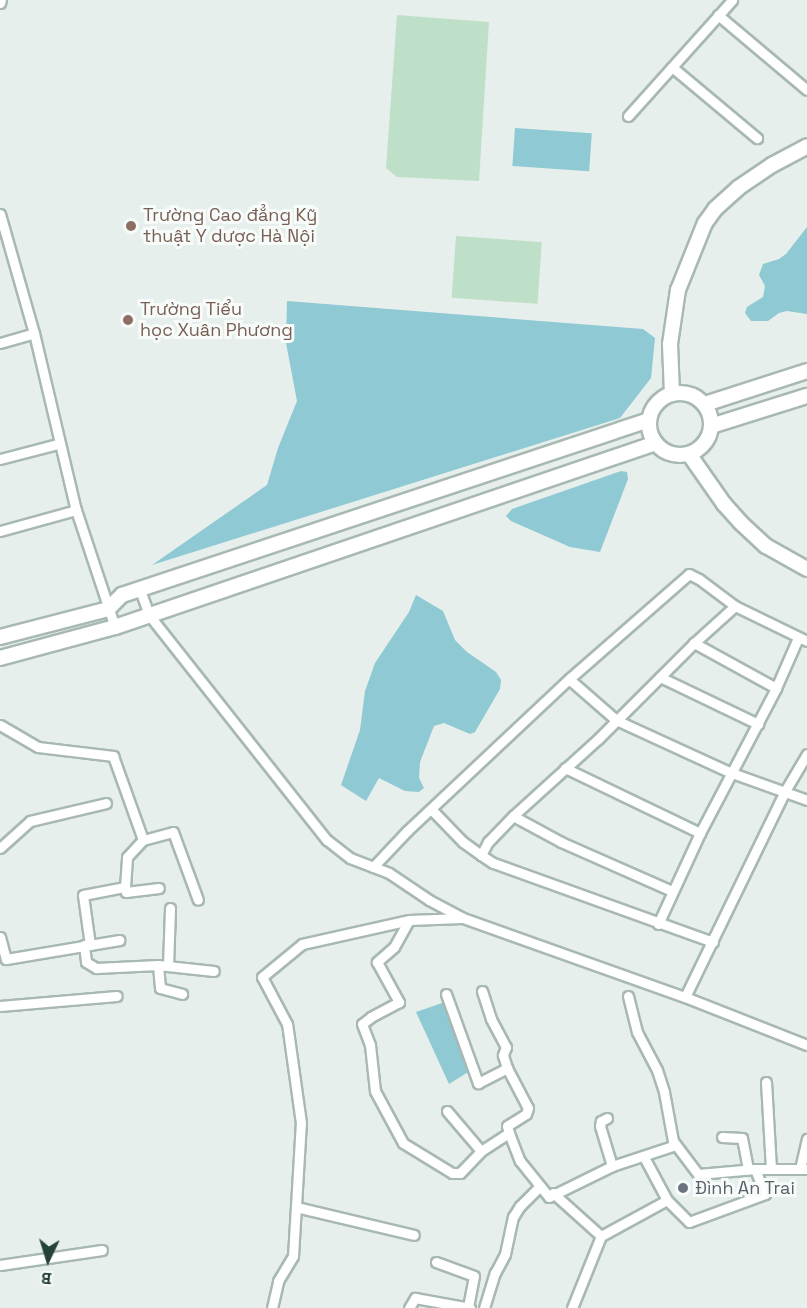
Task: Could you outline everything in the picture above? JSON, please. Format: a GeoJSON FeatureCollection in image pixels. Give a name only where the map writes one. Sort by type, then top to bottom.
{"type":"FeatureCollection","features":[{"type":"Feature","properties":{"kind":"street"},"geometry":{"type":"LineString","coordinates":[[628,116],[732,0]]}},
{"type":"Feature","properties":{"kind":"street"},"geometry":{"type":"LineString","coordinates":[[718,15],[807,90]]}},
{"type":"Feature","properties":{"kind":"street"},"geometry":{"type":"LineString","coordinates":[[672,67],[757,138]]}},
{"type":"Feature","properties":{"kind":"street"},"geometry":{"type":"LineString","coordinates":[[672,394],[670,344],[676,299],[705,223],[715,209],[738,188],[772,165],[807,146]]}},
{"type":"Feature","properties":{"kind":"street"},"geometry":{"type":"LineString","coordinates":[[0,214],[34,333],[58,444],[76,510],[115,627]]}},
{"type":"Feature","properties":{"kind":"street"},"geometry":{"type":"LineString","coordinates":[[0,343],[34,333]]}},
{"type":"Feature","properties":{"kind":"street"},"geometry":{"type":"LineString","coordinates":[[705,404],[807,371]]}},
{"type":"Feature","properties":{"kind":"street"},"geometry":{"type":"LineString","coordinates":[[687,393],[705,404],[710,412],[711,426],[706,442],[689,454],[669,453],[656,443],[650,430],[649,420],[658,402],[672,394],[687,393]]}},
{"type":"Feature","properties":{"kind":"street"},"geometry":{"type":"LineString","coordinates":[[711,426],[807,396]]}},
{"type":"Feature","properties":{"kind":"street"},"geometry":{"type":"LineString","coordinates":[[0,637],[108,609],[122,596],[649,420]]}},
{"type":"Feature","properties":{"kind":"street"},"geometry":{"type":"LineString","coordinates":[[0,658],[115,627],[656,443]]}},
{"type":"Feature","properties":{"kind":"street"},"geometry":{"type":"LineString","coordinates":[[0,459],[58,444]]}},
{"type":"Feature","properties":{"kind":"street"},"geometry":{"type":"LineString","coordinates":[[689,454],[724,504],[741,523],[766,546],[807,569]]}},
{"type":"Feature","properties":{"kind":"street"},"geometry":{"type":"LineString","coordinates":[[0,531],[76,510]]}},
{"type":"Feature","properties":{"kind":"street"},"geometry":{"type":"LineString","coordinates":[[373,867],[431,808],[569,679],[689,574],[735,606],[803,640],[700,833],[658,924]]}},
{"type":"Feature","properties":{"kind":"street"},"geometry":{"type":"LineString","coordinates":[[140,590],[149,615],[327,840],[350,858],[389,873],[429,900],[463,918],[685,997],[807,1045]]}},
{"type":"Feature","properties":{"kind":"street"},"geometry":{"type":"LineString","coordinates":[[482,855],[488,842],[513,816],[735,606]]}},
{"type":"Feature","properties":{"kind":"street"},"geometry":{"type":"LineString","coordinates":[[694,643],[776,688]]}},
{"type":"Feature","properties":{"kind":"street"},"geometry":{"type":"LineString","coordinates":[[660,677],[758,724]]}},
{"type":"Feature","properties":{"kind":"street"},"geometry":{"type":"LineString","coordinates":[[569,679],[616,720],[732,773],[807,800]]}},
{"type":"Feature","properties":{"kind":"street"},"geometry":{"type":"LineString","coordinates":[[0,725],[38,747],[113,756],[143,840]]}},
{"type":"Feature","properties":{"kind":"street"},"geometry":{"type":"LineString","coordinates":[[685,997],[785,791],[807,754]]}},
{"type":"Feature","properties":{"kind":"street"},"geometry":{"type":"LineString","coordinates":[[566,768],[700,833]]}},
{"type":"Feature","properties":{"kind":"street"},"geometry":{"type":"LineString","coordinates":[[0,848],[30,821],[106,803]]}},
{"type":"Feature","properties":{"kind":"street"},"geometry":{"type":"LineString","coordinates":[[431,808],[463,842],[493,863],[713,942]]}},
{"type":"Feature","properties":{"kind":"street"},"geometry":{"type":"LineString","coordinates":[[513,816],[561,842],[672,891]]}},
{"type":"Feature","properties":{"kind":"street"},"geometry":{"type":"LineString","coordinates":[[159,888],[126,892],[126,856],[143,840],[173,832],[198,900]]}},
{"type":"Feature","properties":{"kind":"street"},"geometry":{"type":"LineString","coordinates":[[125,887],[83,895],[86,962],[96,968],[163,965],[214,971]]}},
{"type":"Feature","properties":{"kind":"street"},"geometry":{"type":"LineString","coordinates":[[170,908],[160,988],[182,994]]}},
{"type":"Feature","properties":{"kind":"street"},"geometry":{"type":"LineString","coordinates":[[272,1308],[278,1281],[293,1256],[301,1124],[290,1035],[287,1024],[262,977],[302,944],[409,920],[463,918]]}},
{"type":"Feature","properties":{"kind":"street"},"geometry":{"type":"LineString","coordinates":[[409,920],[394,947],[377,963],[399,1002],[363,1023],[370,1045],[375,1091],[403,1143],[452,1173],[458,1174],[481,1151],[509,1132]]}},
{"type":"Feature","properties":{"kind":"street"},"geometry":{"type":"LineString","coordinates":[[0,937],[6,959],[119,940]]}},
{"type":"Feature","properties":{"kind":"street"},"geometry":{"type":"LineString","coordinates":[[482,991],[490,1019],[506,1047],[503,1055],[507,1068],[528,1108],[526,1114],[507,1126],[520,1161],[549,1197],[553,1193],[612,1166],[676,1145]]}},
{"type":"Feature","properties":{"kind":"street"},"geometry":{"type":"LineString","coordinates":[[446,994],[478,1083],[507,1068]]}},
{"type":"Feature","properties":{"kind":"street"},"geometry":{"type":"LineString","coordinates":[[0,1006],[117,996]]}},
{"type":"Feature","properties":{"kind":"street"},"geometry":{"type":"LineString","coordinates":[[628,996],[637,1032],[657,1070],[676,1145],[698,1174],[751,1169],[804,1169],[807,1139]]}},
{"type":"Feature","properties":{"kind":"street"},"geometry":{"type":"LineString","coordinates":[[766,1082],[771,1169]]}},
{"type":"Feature","properties":{"kind":"street"},"geometry":{"type":"LineString","coordinates":[[447,1111],[481,1151]]}},
{"type":"Feature","properties":{"kind":"street"},"geometry":{"type":"LineString","coordinates":[[607,1118],[601,1121],[600,1126],[612,1166]]}},
{"type":"Feature","properties":{"kind":"street"},"geometry":{"type":"LineString","coordinates":[[644,1156],[667,1200],[689,1222],[765,1194],[751,1169],[742,1138],[722,1137]]}},
{"type":"Feature","properties":{"kind":"street"},"geometry":{"type":"LineString","coordinates":[[484,1308],[505,1254],[513,1217],[520,1206],[540,1186]]}},
{"type":"Feature","properties":{"kind":"street"},"geometry":{"type":"LineString","coordinates":[[553,1193],[601,1236]]}},
{"type":"Feature","properties":{"kind":"street"},"geometry":{"type":"LineString","coordinates":[[572,1308],[601,1236],[667,1200]]}},
{"type":"Feature","properties":{"kind":"street"},"geometry":{"type":"LineString","coordinates":[[296,1207],[414,1235]]}},
{"type":"Feature","properties":{"kind":"street"},"geometry":{"type":"LineString","coordinates":[[0,1265],[102,1250]]}},
{"type":"Feature","properties":{"kind":"street"},"geometry":{"type":"LineString","coordinates":[[409,1308],[415,1298],[469,1308],[474,1276],[436,1262]]}},
{"type":"Feature","properties":{"kind":"green space"},"geometry":{"type":"Polygon","coordinates":[[[397,15],[489,22],[479,181],[397,177],[386,168],[397,15]]]}},
{"type":"Feature","properties":{"kind":"green space"},"geometry":{"type":"Polygon","coordinates":[[[456,236],[542,242],[537,304],[452,298],[456,236]]]}},
{"type":"Feature","properties":{"kind":"water"},"geometry":{"type":"Polygon","coordinates":[[[515,128],[592,133],[589,171],[512,166],[515,128]]]}},
{"type":"Feature","properties":{"kind":"water"},"geometry":{"type":"Polygon","coordinates":[[[807,227],[807,314],[787,311],[779,313],[768,321],[751,321],[745,313],[747,307],[763,297],[765,286],[759,275],[763,264],[786,254],[807,227]]]}},
{"type":"Feature","properties":{"kind":"water"},"geometry":{"type":"Polygon","coordinates":[[[287,301],[643,329],[655,338],[651,378],[620,418],[152,565],[267,485],[278,448],[297,401],[286,343],[287,301]]]}},
{"type":"Feature","properties":{"kind":"water"},"geometry":{"type":"Polygon","coordinates":[[[621,471],[627,472],[628,479],[600,552],[570,547],[511,521],[506,516],[512,509],[621,471]]]}},
{"type":"Feature","properties":{"kind":"water"},"geometry":{"type":"Polygon","coordinates":[[[416,595],[443,611],[455,640],[467,652],[496,672],[501,680],[500,689],[475,732],[470,734],[444,723],[434,726],[420,762],[419,778],[424,788],[419,792],[405,791],[379,778],[366,801],[341,785],[360,730],[365,691],[375,663],[409,612],[416,595]]]}},
{"type":"Feature","properties":{"kind":"water"},"geometry":{"type":"Polygon","coordinates":[[[448,1001],[473,1069],[449,1084],[416,1012],[448,1001]]]}},
{"type":"Feature","properties":{"kind":"place","name":"Trường Cao đẳng Kỹ thuật Y dược Hà Nội"},"geometry":{"type":"Point","coordinates":[131,226]}},
{"type":"Feature","properties":{"kind":"place","name":"Trường Tiểu học Xuân Phương"},"geometry":{"type":"Point","coordinates":[128,320]}},
{"type":"Feature","properties":{"kind":"place","name":"Đình An Trai"},"geometry":{"type":"Point","coordinates":[683,1188]}}]}
